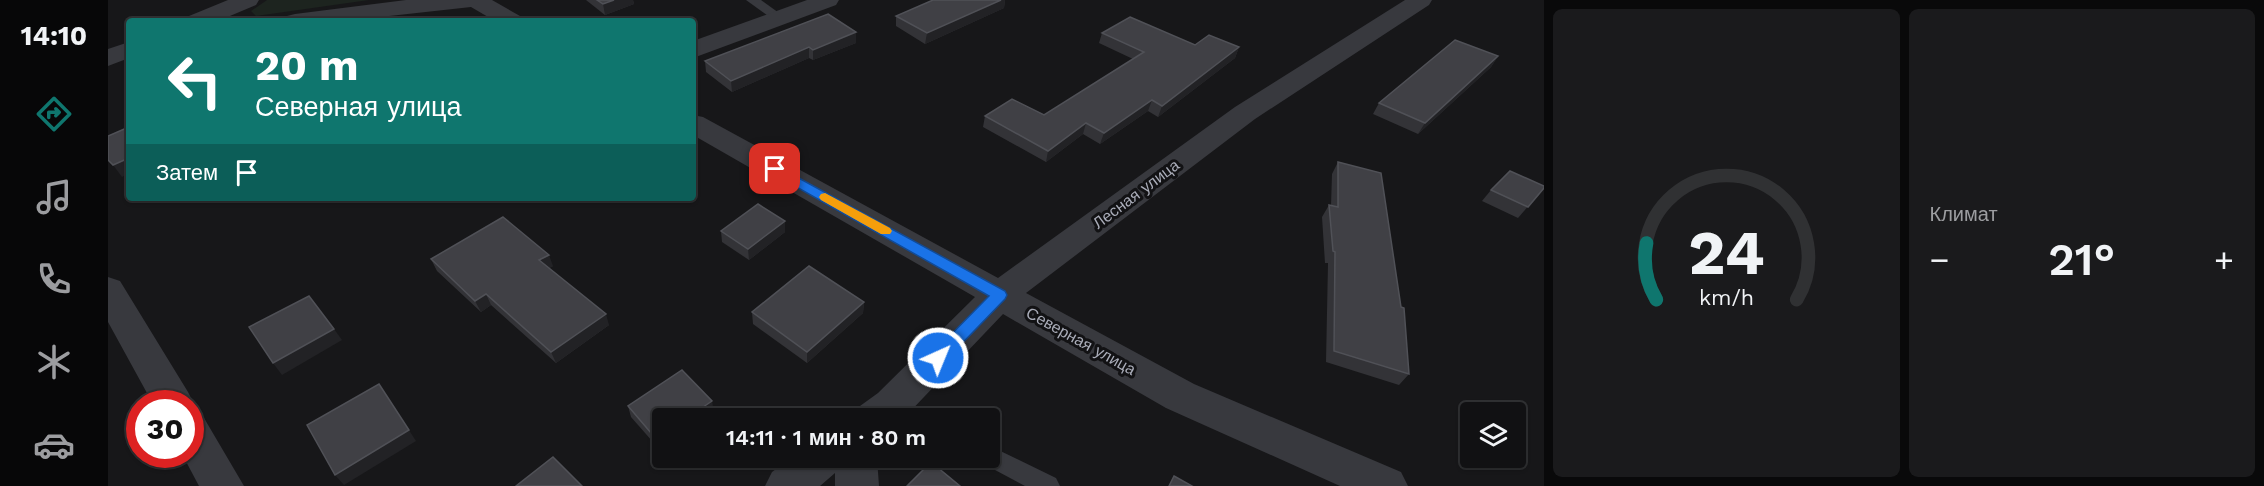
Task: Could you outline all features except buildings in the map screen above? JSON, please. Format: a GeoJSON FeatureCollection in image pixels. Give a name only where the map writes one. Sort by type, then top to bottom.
{"type":"FeatureCollection","features":[{"type":"Feature","properties":{"kind":"street"},"geometry":{"type":"LineString","coordinates":[[204,18],[248,0]]}},
{"type":"Feature","properties":{"kind":"street"},"geometry":{"type":"LineString","coordinates":[[316,18],[475,0],[507,18]]}},
{"type":"Feature","properties":{"kind":"street"},"geometry":{"type":"LineString","coordinates":[[696,49],[828,0]]}},
{"type":"Feature","properties":{"kind":"street","name":"Лесная улица"},"geometry":{"type":"LineString","coordinates":[[900,408],[999,295],[1245,113],[1421,0]]}},
{"type":"Feature","properties":{"kind":"street"},"geometry":{"type":"LineString","coordinates":[[108,58],[126,52]]}},
{"type":"Feature","properties":{"kind":"street","name":"Северная улица"},"geometry":{"type":"LineString","coordinates":[[696,125],[1180,396],[1386,486]]}},
{"type":"Feature","properties":{"kind":"street"},"geometry":{"type":"LineString","coordinates":[[108,290],[166,390]]}},
{"type":"Feature","properties":{"kind":"street"},"geometry":{"type":"LineString","coordinates":[[204,455],[222,486]]}},
{"type":"Feature","properties":{"kind":"street"},"geometry":{"type":"LineString","coordinates":[[787,486],[810,468]]}},
{"type":"Feature","properties":{"kind":"street"},"geometry":{"type":"LineString","coordinates":[[856,468],[857,486]]}},
{"type":"Feature","properties":{"kind":"lane"},"geometry":{"type":"LineString","coordinates":[[752,0],[780,18]]}},
{"type":"Feature","properties":{"kind":"lane"},"geometry":{"type":"LineString","coordinates":[[1000,461],[1048,486]]}},
{"type":"Feature","properties":{"kind":"shaded area"},"geometry":{"type":"Polygon","coordinates":[[[267,0],[369,0],[256,16],[251,11],[267,0]]]}},
{"type":"Feature","properties":{"kind":"slow traffic"},"geometry":{"type":"LineString","coordinates":[[825,197],[885,231]]}},
{"type":"Feature","properties":{"kind":"route"},"geometry":{"type":"LineString","coordinates":[[775,169],[999,295],[938,358]]}}]}
